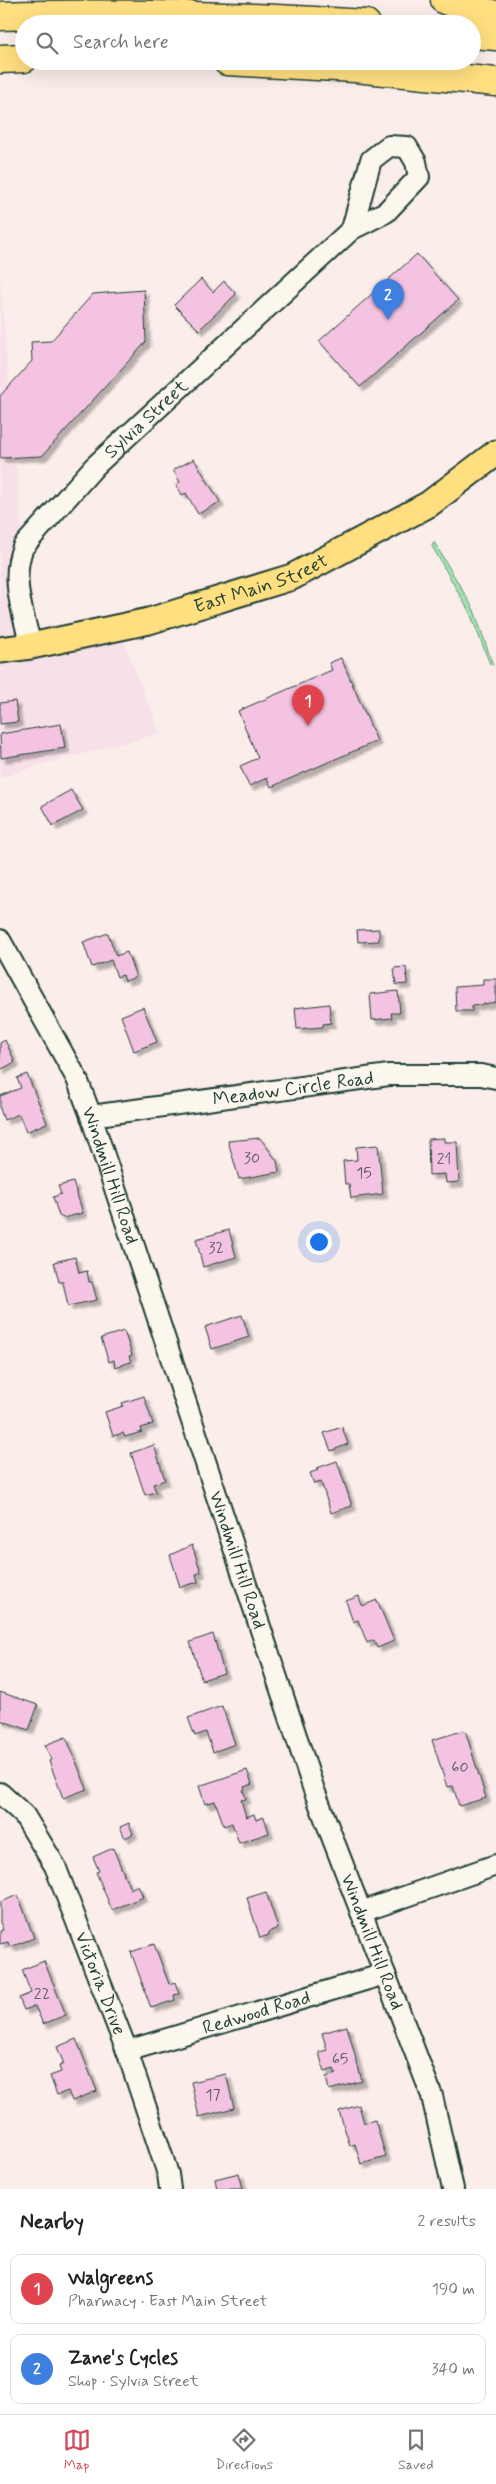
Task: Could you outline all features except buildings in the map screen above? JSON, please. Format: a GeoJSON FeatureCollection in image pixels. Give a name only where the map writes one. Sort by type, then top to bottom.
{"type":"FeatureCollection","features":[{"type":"Feature","properties":{"kind":"highway"},"geometry":{"type":"LineString","coordinates":[[445,0],[465,8],[496,15]]}},
{"type":"Feature","properties":{"kind":"highway"},"geometry":{"type":"LineString","coordinates":[[37,15],[231,15]]}},
{"type":"Feature","properties":{"kind":"highway"},"geometry":{"type":"LineString","coordinates":[[0,16],[15,16]]}},
{"type":"Feature","properties":{"kind":"highway"},"geometry":{"type":"LineString","coordinates":[[481,35],[496,36]]}},
{"type":"Feature","properties":{"kind":"highway"},"geometry":{"type":"LineString","coordinates":[[0,58],[15,58]]}},
{"type":"Feature","properties":{"kind":"highway"},"geometry":{"type":"LineString","coordinates":[[376,70],[496,82]]}},
{"type":"Feature","properties":{"kind":"main road","name":"East Main Street"},"geometry":{"type":"LineString","coordinates":[[0,650],[31,646],[149,621],[292,578],[429,504],[496,454]]}},
{"type":"Feature","properties":{"kind":"street","name":"Sylvia Street"},"geometry":{"type":"LineString","coordinates":[[31,646],[16,578],[16,568],[23,547],[95,466],[352,229]]}},
{"type":"Feature","properties":{"kind":"street","name":"Windmill Hill Road"},"geometry":{"type":"LineString","coordinates":[[0,940],[77,1079],[91,1116],[314,1790],[432,2096],[453,2189]]}},
{"type":"Feature","properties":{"kind":"street","name":"Meadow Circle Road"},"geometry":{"type":"LineString","coordinates":[[91,1116],[389,1075],[480,1075],[496,1078]]}},
{"type":"Feature","properties":{"kind":"street","name":"Victoria Drive"},"geometry":{"type":"LineString","coordinates":[[0,1793],[24,1815],[55,1866],[127,2051],[168,2174],[170,2189]]}},
{"type":"Feature","properties":{"kind":"street"},"geometry":{"type":"LineString","coordinates":[[361,1912],[496,1865]]}},
{"type":"Feature","properties":{"kind":"street","name":"Redwood Road"},"geometry":{"type":"LineString","coordinates":[[127,2051],[386,1974]]}},
{"type":"Feature","properties":{"kind":"shaded area"},"geometry":{"type":"Polygon","coordinates":[[[0,277],[31,646],[118,627],[160,733],[33,767],[0,778],[0,277]]]}},
{"type":"Feature","properties":{"kind":"green space"},"geometry":{"type":"Polygon","coordinates":[[[434,542],[474,610],[493,665],[490,664],[470,613],[432,546],[434,542]]]}},
{"type":"Feature","properties":{"kind":"place","name":"Zane's Cycles"},"geometry":{"type":"Point","coordinates":[388,320]}},
{"type":"Feature","properties":{"kind":"place","name":"Walgreens"},"geometry":{"type":"Point","coordinates":[308,726]}}]}
